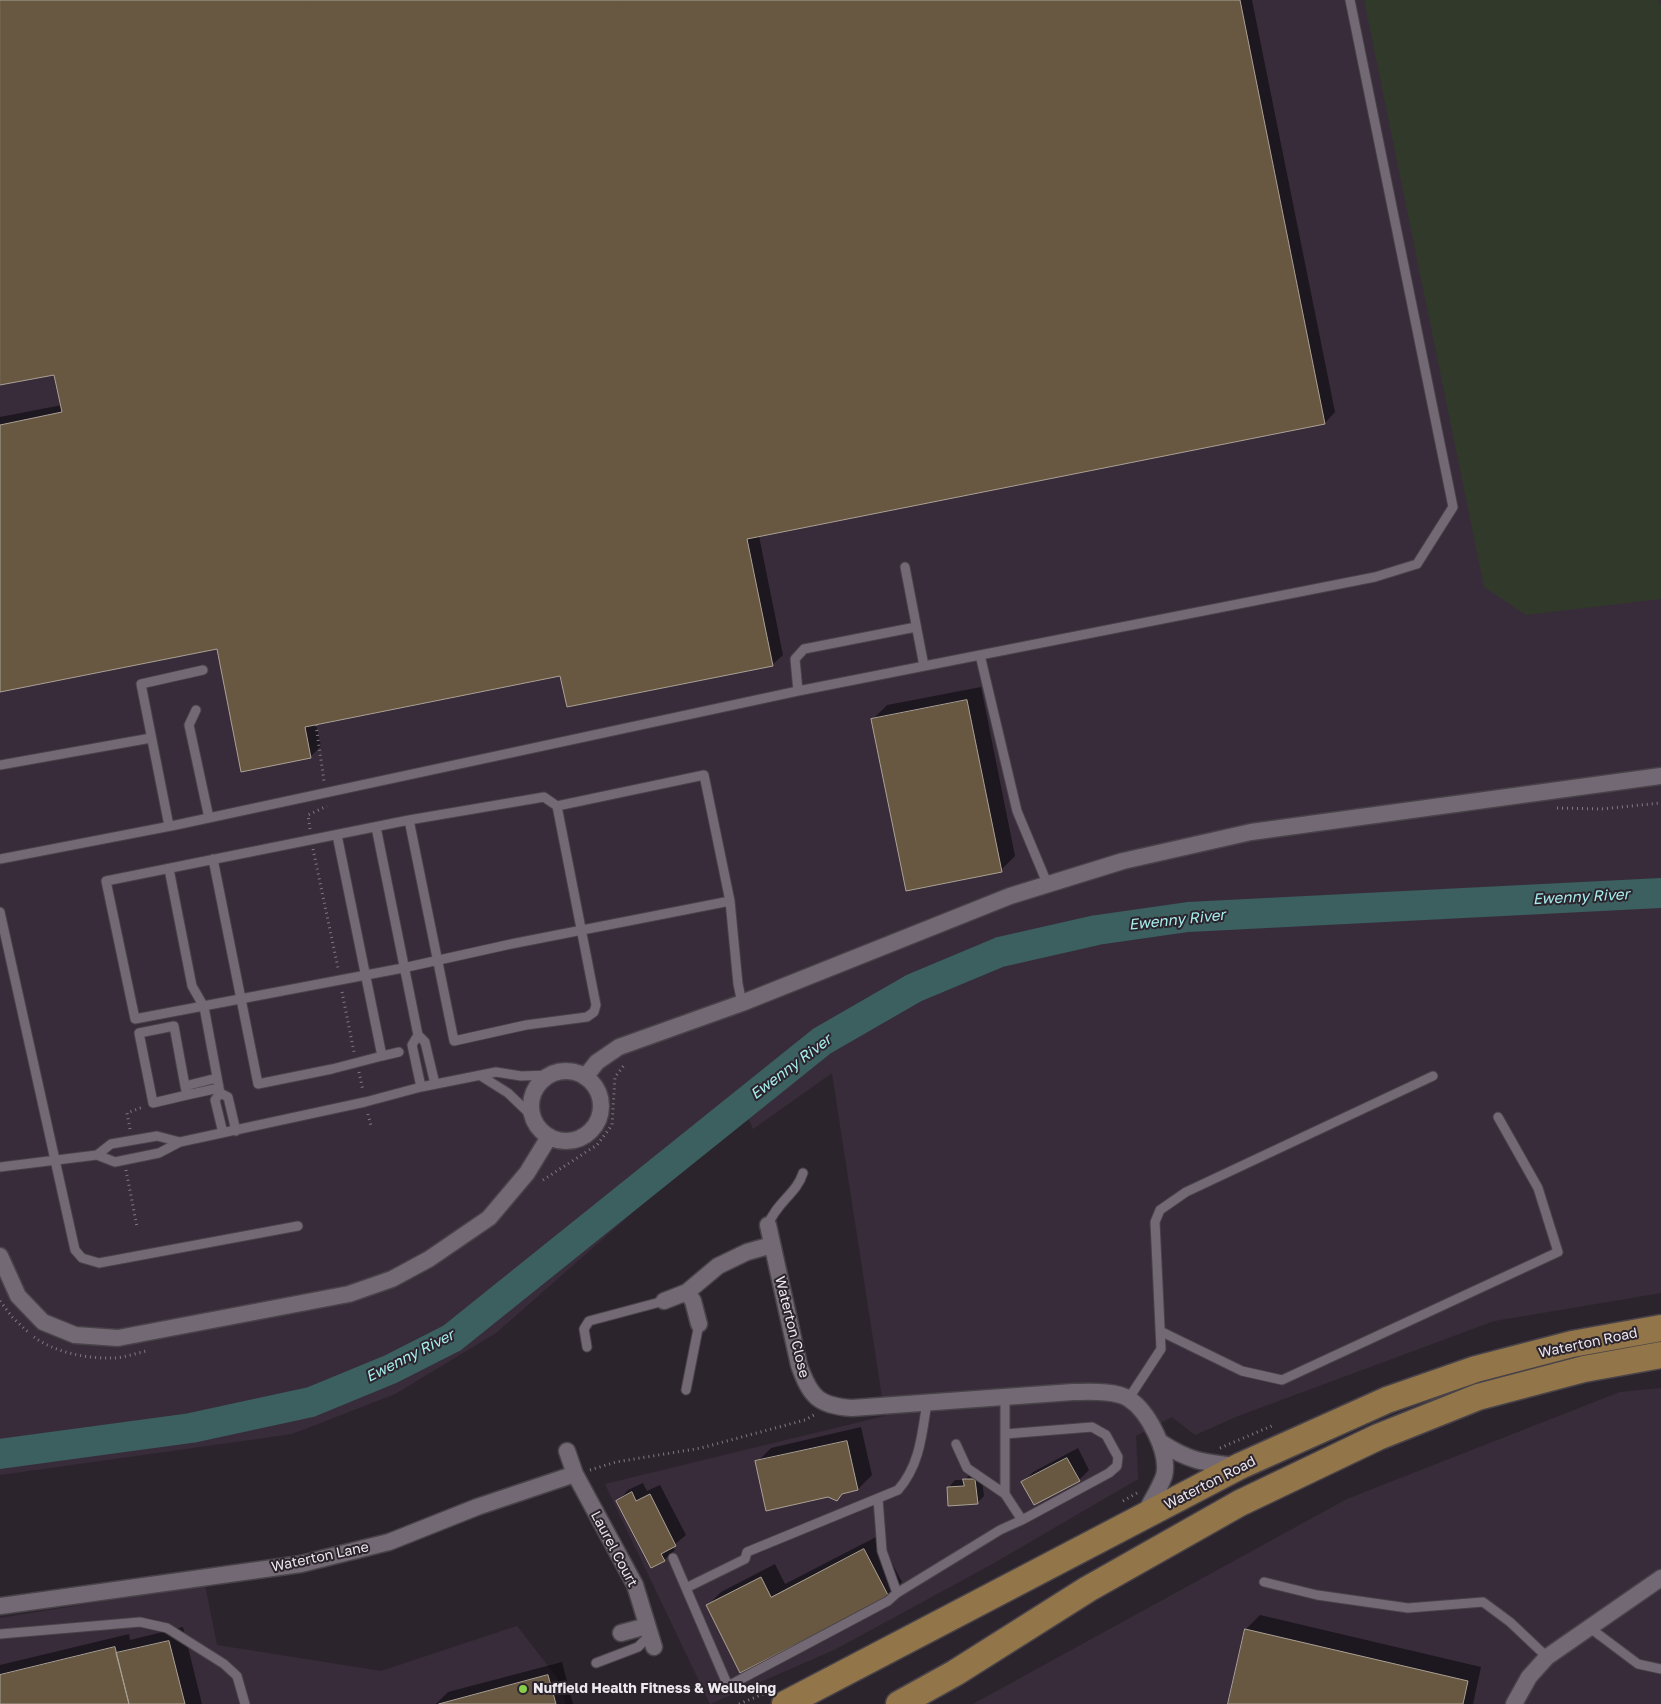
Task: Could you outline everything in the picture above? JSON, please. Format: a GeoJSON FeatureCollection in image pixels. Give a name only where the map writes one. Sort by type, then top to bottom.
{"type":"FeatureCollection","features":[{"type":"Feature","properties":{"kind":"main road","name":"Waterton Road"},"geometry":{"type":"LineString","coordinates":[[785,1704],[1240,1466],[1386,1400],[1476,1369],[1572,1344],[1661,1328]]}},
{"type":"Feature","properties":{"kind":"main road","name":"Waterton Road"},"geometry":{"type":"LineString","coordinates":[[899,1704],[955,1673],[1088,1590],[1240,1503],[1378,1437],[1478,1398],[1584,1369],[1661,1355]]}},
{"type":"Feature","properties":{"kind":"street"},"geometry":{"type":"LineString","coordinates":[[585,1077],[597,1062],[619,1047],[742,1003],[888,943],[1047,883],[1123,861],[1251,832],[1661,776]]}},
{"type":"Feature","properties":{"kind":"street"},"geometry":{"type":"LineString","coordinates":[[574,1072],[585,1077],[595,1088],[601,1103],[596,1124],[589,1132],[570,1141],[549,1137],[536,1124],[532,1116],[531,1104],[534,1092],[540,1082],[550,1075],[574,1072]]}},
{"type":"Feature","properties":{"kind":"street"},"geometry":{"type":"LineString","coordinates":[[0,1256],[18,1296],[43,1322],[75,1335],[118,1338],[350,1294],[392,1279],[429,1259],[489,1218],[528,1173],[549,1137]]}},
{"type":"Feature","properties":{"kind":"street","name":"Waterton Close"},"geometry":{"type":"LineString","coordinates":[[768,1225],[799,1365],[806,1383],[823,1403]]}},
{"type":"Feature","properties":{"kind":"street"},"geometry":{"type":"LineString","coordinates":[[664,1300],[687,1292],[718,1266],[747,1252],[772,1245]]}},
{"type":"Feature","properties":{"kind":"street"},"geometry":{"type":"LineString","coordinates":[[687,1292],[693,1301],[699,1324]]}},
{"type":"Feature","properties":{"kind":"street"},"geometry":{"type":"LineString","coordinates":[[823,1403],[832,1407],[852,1408],[1100,1392],[1129,1398],[1145,1415],[1160,1442],[1166,1461],[1164,1477],[1142,1518]]}},
{"type":"Feature","properties":{"kind":"street"},"geometry":{"type":"LineString","coordinates":[[1160,1442],[1181,1455],[1198,1462],[1240,1466]]}},
{"type":"Feature","properties":{"kind":"street"},"geometry":{"type":"LineString","coordinates":[[567,1451],[575,1474]]}},
{"type":"Feature","properties":{"kind":"street","name":"Waterton Lane"},"geometry":{"type":"LineString","coordinates":[[0,1606],[301,1564],[389,1542],[477,1506],[575,1474]]}},
{"type":"Feature","properties":{"kind":"street","name":"Laurel Court"},"geometry":{"type":"LineString","coordinates":[[575,1474],[635,1585],[650,1636]]}},
{"type":"Feature","properties":{"kind":"street"},"geometry":{"type":"LineString","coordinates":[[1514,1704],[1529,1677],[1547,1657],[1661,1578]]}},
{"type":"Feature","properties":{"kind":"street"},"geometry":{"type":"LineString","coordinates":[[621,1633],[650,1636]]}},
{"type":"Feature","properties":{"kind":"lane"},"geometry":{"type":"LineString","coordinates":[[0,859],[209,818],[798,691],[1384,574],[1417,564],[1453,507],[1350,0]]}},
{"type":"Feature","properties":{"kind":"lane"},"geometry":{"type":"LineString","coordinates":[[905,567],[924,666]]}},
{"type":"Feature","properties":{"kind":"lane"},"geometry":{"type":"LineString","coordinates":[[798,691],[795,659],[804,649],[916,627]]}},
{"type":"Feature","properties":{"kind":"lane"},"geometry":{"type":"LineString","coordinates":[[980,655],[1017,811],[1047,883]]}},
{"type":"Feature","properties":{"kind":"lane"},"geometry":{"type":"LineString","coordinates":[[169,826],[141,684],[203,670]]}},
{"type":"Feature","properties":{"kind":"lane"},"geometry":{"type":"LineString","coordinates":[[196,710],[190,725],[209,818]]}},
{"type":"Feature","properties":{"kind":"lane"},"geometry":{"type":"LineString","coordinates":[[0,765],[151,738]]}},
{"type":"Feature","properties":{"kind":"lane"},"geometry":{"type":"LineString","coordinates":[[557,806],[704,775],[730,901],[738,984],[742,1003]]}},
{"type":"Feature","properties":{"kind":"lane"},"geometry":{"type":"LineString","coordinates":[[409,820],[438,959],[454,1041],[526,1025],[587,1017],[594,1012],[596,1005],[582,930],[557,806],[544,797],[409,820],[106,881],[135,1019],[403,968],[438,959],[582,930],[730,901]]}},
{"type":"Feature","properties":{"kind":"lane"},"geometry":{"type":"LineString","coordinates":[[376,827],[418,1035],[425,1042],[435,1084]]}},
{"type":"Feature","properties":{"kind":"lane"},"geometry":{"type":"LineString","coordinates":[[337,835],[382,1056]]}},
{"type":"Feature","properties":{"kind":"lane"},"geometry":{"type":"LineString","coordinates":[[213,859],[258,1084],[357,1064],[399,1052]]}},
{"type":"Feature","properties":{"kind":"lane"},"geometry":{"type":"LineString","coordinates":[[169,869],[192,986],[204,1007],[220,1091],[215,1100],[222,1133]]}},
{"type":"Feature","properties":{"kind":"lane"},"geometry":{"type":"LineString","coordinates":[[0,912],[75,1250],[82,1258],[99,1263],[298,1226]]}},
{"type":"Feature","properties":{"kind":"lane"},"geometry":{"type":"LineString","coordinates":[[186,1091],[174,1026],[139,1033],[153,1103],[186,1091],[218,1078]]}},
{"type":"Feature","properties":{"kind":"lane"},"geometry":{"type":"LineString","coordinates":[[418,1035],[412,1044],[421,1087]]}},
{"type":"Feature","properties":{"kind":"lane"},"geometry":{"type":"LineString","coordinates":[[0,1167],[97,1155],[115,1162],[159,1153],[180,1142],[365,1102],[435,1084],[496,1072],[521,1076],[550,1075]]}},
{"type":"Feature","properties":{"kind":"lane"},"geometry":{"type":"LineString","coordinates":[[481,1076],[508,1092],[532,1116]]}},
{"type":"Feature","properties":{"kind":"lane"},"geometry":{"type":"LineString","coordinates":[[1129,1398],[1161,1349],[1162,1332],[1155,1222],[1160,1210],[1186,1192],[1433,1076]]}},
{"type":"Feature","properties":{"kind":"lane"},"geometry":{"type":"LineString","coordinates":[[186,1091],[220,1091],[228,1097],[236,1130]]}},
{"type":"Feature","properties":{"kind":"lane"},"geometry":{"type":"LineString","coordinates":[[1162,1332],[1242,1371],[1282,1380],[1558,1252],[1538,1188],[1498,1118]]}},
{"type":"Feature","properties":{"kind":"lane"},"geometry":{"type":"LineString","coordinates":[[97,1155],[111,1144],[157,1136],[180,1142]]}},
{"type":"Feature","properties":{"kind":"lane"},"geometry":{"type":"LineString","coordinates":[[768,1225],[773,1212],[800,1184],[803,1173]]}},
{"type":"Feature","properties":{"kind":"lane"},"geometry":{"type":"LineString","coordinates":[[587,1347],[584,1329],[589,1321],[664,1300]]}},
{"type":"Feature","properties":{"kind":"lane"},"geometry":{"type":"LineString","coordinates":[[686,1390],[699,1324]]}},
{"type":"Feature","properties":{"kind":"lane"},"geometry":{"type":"LineString","coordinates":[[1005,1397],[1005,1494]]}},
{"type":"Feature","properties":{"kind":"lane"},"geometry":{"type":"LineString","coordinates":[[686,1588],[745,1559],[747,1552],[898,1490],[907,1480],[916,1462],[927,1402]]}},
{"type":"Feature","properties":{"kind":"lane"},"geometry":{"type":"LineString","coordinates":[[673,1558],[728,1686],[888,1601],[897,1593],[1000,1530],[1109,1473],[1117,1466],[1118,1457],[1106,1435],[1092,1427],[1006,1434]]}},
{"type":"Feature","properties":{"kind":"lane"},"geometry":{"type":"LineString","coordinates":[[956,1444],[967,1468],[1005,1494],[1022,1520]]}},
{"type":"Feature","properties":{"kind":"lane"},"geometry":{"type":"LineString","coordinates":[[878,1499],[882,1551],[897,1593]]}},
{"type":"Feature","properties":{"kind":"lane"},"geometry":{"type":"LineString","coordinates":[[1264,1582],[1317,1595],[1408,1608],[1483,1602],[1510,1622],[1547,1657]]}},
{"type":"Feature","properties":{"kind":"lane"},"geometry":{"type":"LineString","coordinates":[[0,1634],[140,1622],[167,1628],[224,1664],[237,1676],[245,1704]]}},
{"type":"Feature","properties":{"kind":"lane"},"geometry":{"type":"LineString","coordinates":[[1590,1628],[1638,1664],[1661,1669]]}},
{"type":"Feature","properties":{"kind":"lane"},"geometry":{"type":"LineString","coordinates":[[596,1663],[638,1647],[650,1636]]}},
{"type":"Feature","properties":{"kind":"path"},"geometry":{"type":"LineString","coordinates":[[316,725],[326,793],[330,804],[308,815],[311,840],[371,1126]]}},
{"type":"Feature","properties":{"kind":"path"},"geometry":{"type":"LineString","coordinates":[[1550,808],[1601,809],[1661,803]]}},
{"type":"Feature","properties":{"kind":"path"},"geometry":{"type":"LineString","coordinates":[[539,1184],[597,1145],[607,1132],[612,1125],[615,1077],[627,1061]]}},
{"type":"Feature","properties":{"kind":"path"},"geometry":{"type":"LineString","coordinates":[[0,1301],[26,1330],[53,1348],[113,1358],[151,1350]]}},
{"type":"Feature","properties":{"kind":"path"},"geometry":{"type":"LineString","coordinates":[[575,1474],[616,1462],[701,1448],[805,1420],[812,1416],[823,1403]]}},
{"type":"Feature","properties":{"kind":"shaded area"},"geometry":{"type":"Polygon","coordinates":[[[0,0],[1661,0],[1661,1293],[1494,1321],[1238,1416],[1195,1435],[1172,1417],[1136,1436],[1138,1479],[994,1563],[836,1649],[710,1704],[605,1484],[885,1416],[832,1073],[753,1129],[746,1113],[496,1333],[395,1394],[292,1434],[0,1475],[0,0]]]}},
{"type":"Feature","properties":{"kind":"shaded area"},"geometry":{"type":"Polygon","coordinates":[[[1661,1388],[1661,1704],[973,1704],[1347,1499],[1620,1392],[1661,1388]]]}},
{"type":"Feature","properties":{"kind":"shaded area"},"geometry":{"type":"Polygon","coordinates":[[[205,1585],[217,1645],[381,1671],[517,1626],[558,1679],[566,1704],[0,1704],[0,1618],[205,1585]]]}},
{"type":"Feature","properties":{"kind":"green space"},"geometry":{"type":"Polygon","coordinates":[[[1364,0],[1658,0],[1661,6],[1661,599],[1526,615],[1484,587],[1364,0]]]}},
{"type":"Feature","properties":{"kind":"building"},"geometry":{"type":"Polygon","coordinates":[[[0,0],[1240,0],[1325,424],[747,539],[773,666],[567,707],[560,676],[305,727],[311,758],[241,772],[217,649],[0,692],[0,425],[62,412],[54,375],[0,385],[0,0]]]}},
{"type":"Feature","properties":{"kind":"building"},"geometry":{"type":"Polygon","coordinates":[[[967,700],[1002,872],[906,891],[871,719],[967,700]]]}},
{"type":"Feature","properties":{"kind":"building"},"geometry":{"type":"Polygon","coordinates":[[[847,1441],[858,1490],[842,1494],[837,1501],[828,1497],[766,1511],[755,1461],[847,1441]]]}},
{"type":"Feature","properties":{"kind":"building"},"geometry":{"type":"Polygon","coordinates":[[[1067,1458],[1080,1481],[1034,1505],[1021,1482],[1067,1458]]]}},
{"type":"Feature","properties":{"kind":"building"},"geometry":{"type":"Polygon","coordinates":[[[963,1479],[975,1479],[978,1504],[948,1506],[947,1487],[964,1486],[963,1479]]]}},
{"type":"Feature","properties":{"kind":"building"},"geometry":{"type":"Polygon","coordinates":[[[632,1492],[636,1501],[650,1494],[676,1546],[661,1554],[665,1561],[651,1568],[616,1501],[632,1492]]]}},
{"type":"Feature","properties":{"kind":"building"},"geometry":{"type":"Polygon","coordinates":[[[864,1549],[889,1597],[740,1673],[706,1605],[761,1577],[771,1597],[864,1549]]]}},
{"type":"Feature","properties":{"kind":"building"},"geometry":{"type":"Polygon","coordinates":[[[1245,1629],[1468,1681],[1463,1704],[1228,1704],[1245,1629]]]}},
{"type":"Feature","properties":{"kind":"building"},"geometry":{"type":"Polygon","coordinates":[[[169,1641],[185,1704],[129,1704],[116,1653],[169,1641]]]}},
{"type":"Feature","properties":{"kind":"building"},"geometry":{"type":"Polygon","coordinates":[[[115,1647],[129,1704],[0,1704],[0,1675],[115,1647]]]}},
{"type":"Feature","properties":{"kind":"building","name":"Nuffield Health Fitness & Wellbeing"},"geometry":{"type":"Polygon","coordinates":[[[548,1675],[556,1704],[439,1704],[548,1675]]]}},
{"type":"Feature","properties":{"kind":"waterway","name":"Ewenny River"},"geometry":{"type":"LineString","coordinates":[[0,1454],[191,1428],[311,1402],[391,1369],[452,1338],[822,1041],[914,988],[1000,952],[1097,930],[1188,917],[1661,893]]}},
{"type":"Feature","properties":{"kind":"place","name":"Nuffield Health Fitness & Wellbeing"},"geometry":{"type":"Point","coordinates":[523,1689]}}]}
